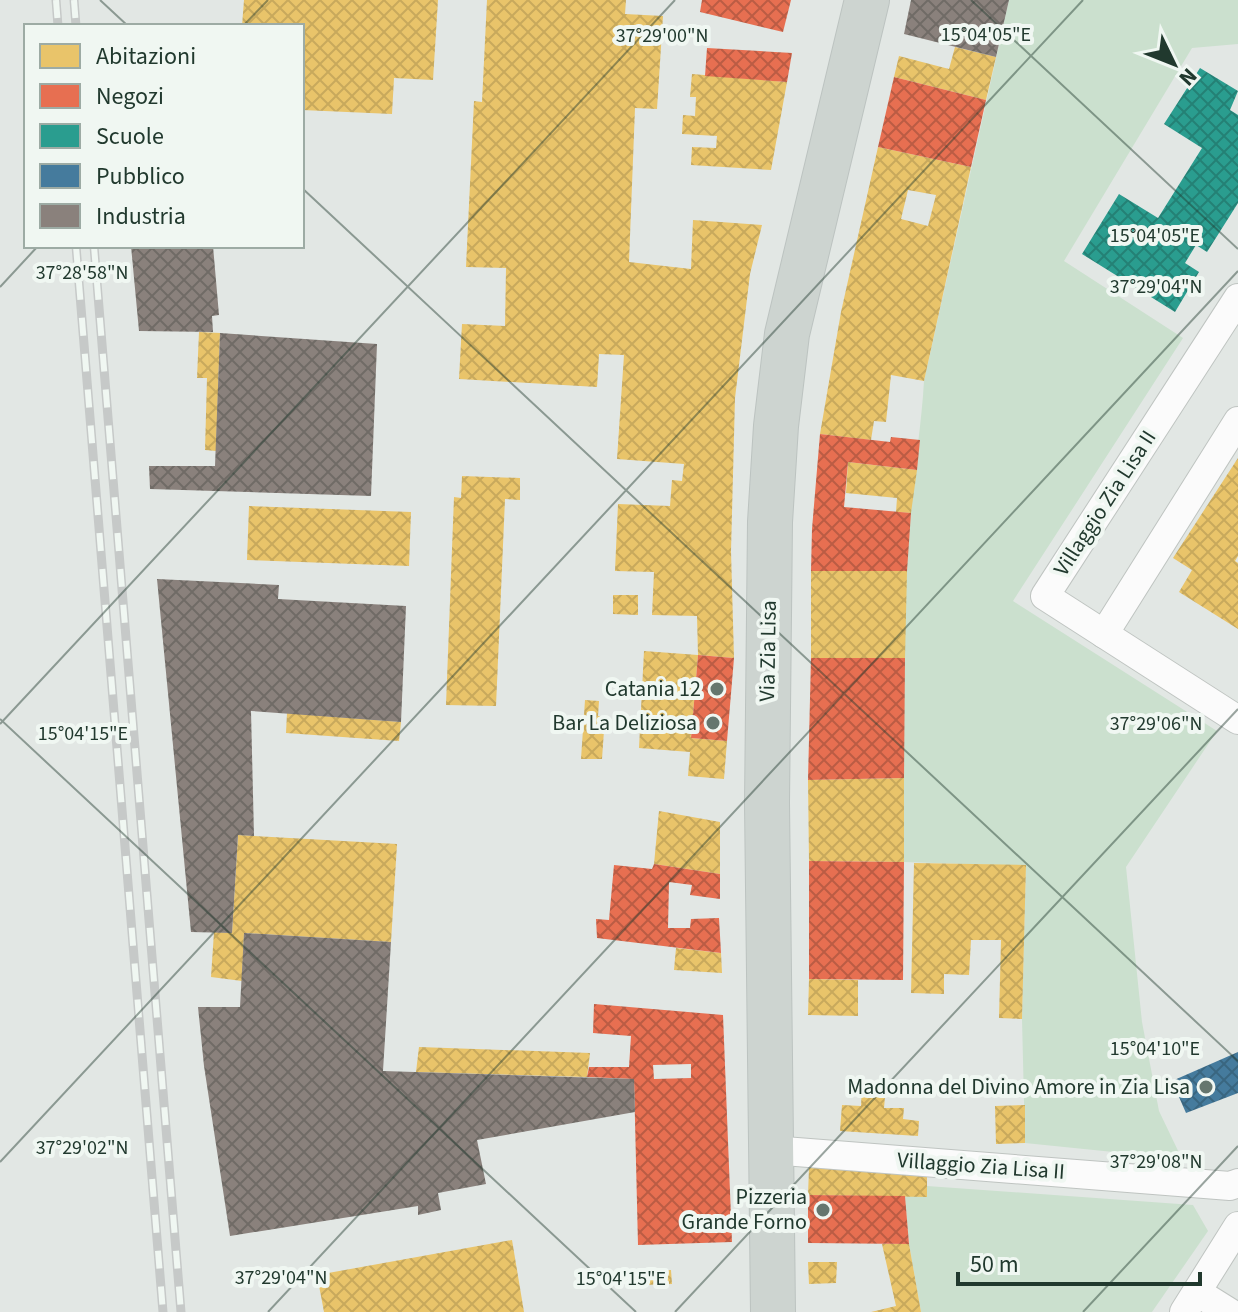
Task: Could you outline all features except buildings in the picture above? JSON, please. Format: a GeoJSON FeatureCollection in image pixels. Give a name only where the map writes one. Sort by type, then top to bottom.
{"type":"FeatureCollection","features":[{"type":"Feature","properties":{"kind":"main road","name":"Via Zia Lisa"},"geometry":{"type":"LineString","coordinates":[[773,1312],[767,803],[770,522],[776,426],[787,334],[867,0]]}},
{"type":"Feature","properties":{"kind":"street","name":"Villaggio Zia Lisa II"},"geometry":{"type":"LineString","coordinates":[[1238,298],[1045,596],[1238,720]]}},
{"type":"Feature","properties":{"kind":"street"},"geometry":{"type":"LineString","coordinates":[[1104,634],[1238,421]]}},
{"type":"Feature","properties":{"kind":"street","name":"Villaggio Zia Lisa II"},"geometry":{"type":"LineString","coordinates":[[771,1150],[1230,1186],[1238,1183]]}},
{"type":"Feature","properties":{"kind":"street"},"geometry":{"type":"LineString","coordinates":[[1238,1226],[1190,1302],[1228,1312],[1238,1295]]}},
{"type":"Feature","properties":{"kind":"green space"},"geometry":{"type":"Polygon","coordinates":[[[1009,0],[1238,0],[1238,44],[1192,48],[1064,261],[1183,338],[1013,601],[1217,731],[1126,867],[1142,1022],[1159,1111],[1182,1159],[1025,1143],[1022,1019],[1026,866],[904,862],[906,579],[909,519],[924,381],[1009,0]]]}},
{"type":"Feature","properties":{"kind":"green space"},"geometry":{"type":"Polygon","coordinates":[[[927,1186],[1193,1205],[1208,1231],[1152,1312],[921,1312],[909,1244],[905,1196],[927,1186]]]}},
{"type":"Feature","properties":{"kind":"railway"},"geometry":{"type":"LineString","coordinates":[[56,0],[58,24]]}},
{"type":"Feature","properties":{"kind":"railway"},"geometry":{"type":"LineString","coordinates":[[74,0],[76,24]]}},
{"type":"Feature","properties":{"kind":"railway"},"geometry":{"type":"LineString","coordinates":[[76,248],[163,1312]]}},
{"type":"Feature","properties":{"kind":"railway"},"geometry":{"type":"LineString","coordinates":[[94,248],[181,1312]]}},
{"type":"Feature","properties":{"kind":"place","name":"Catania 12"},"geometry":{"type":"Point","coordinates":[717,689]}},
{"type":"Feature","properties":{"kind":"place","name":"Bar La Deliziosa"},"geometry":{"type":"Point","coordinates":[713,723]}},
{"type":"Feature","properties":{"kind":"place","name":"Madonna del Divino Amore in Zia Lisa"},"geometry":{"type":"Point","coordinates":[1206,1087]}},
{"type":"Feature","properties":{"kind":"place","name":"Pizzeria Grande Forno"},"geometry":{"type":"Point","coordinates":[823,1210]}}]}
